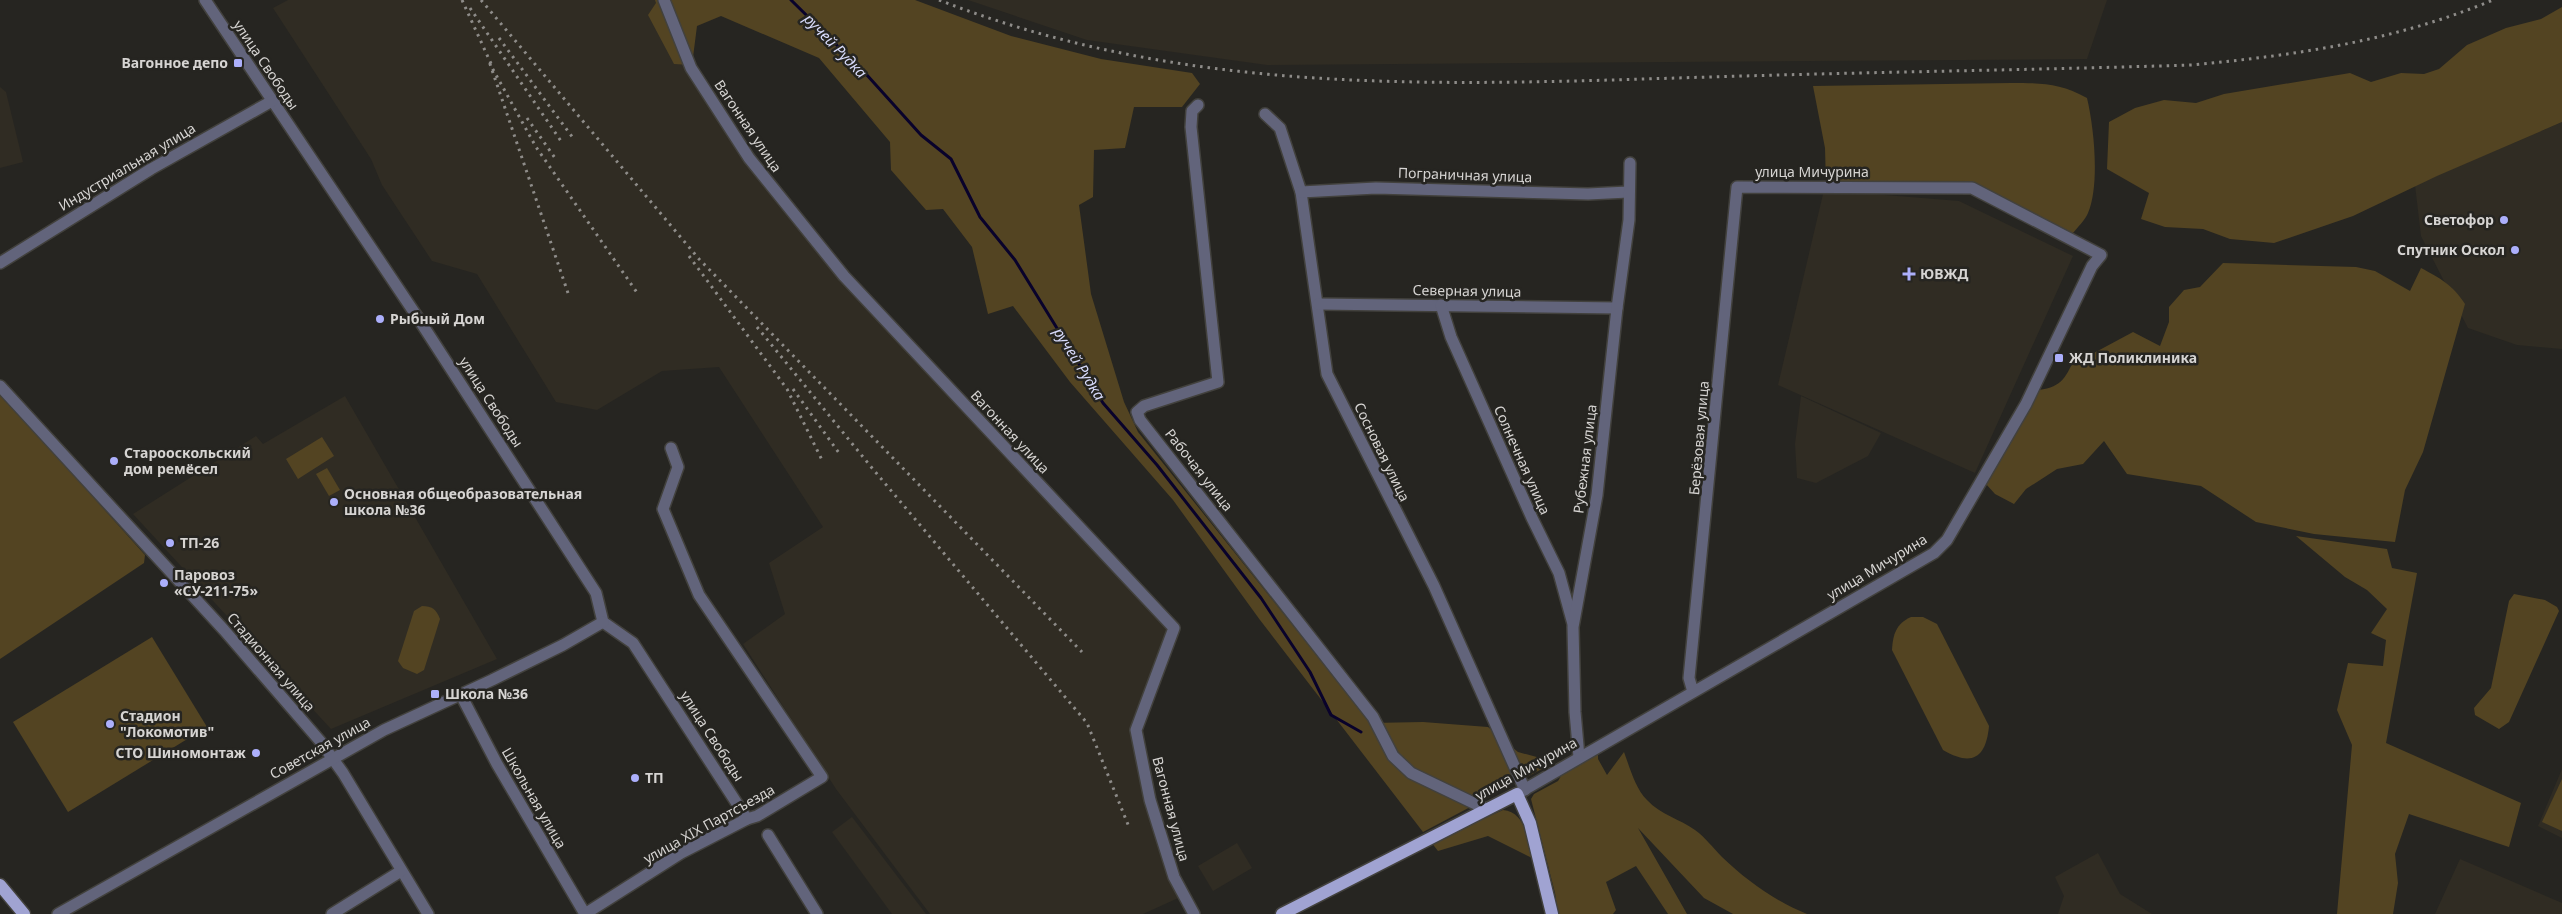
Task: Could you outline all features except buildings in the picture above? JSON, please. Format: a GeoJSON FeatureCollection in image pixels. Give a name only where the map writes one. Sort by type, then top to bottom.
{"type":"FeatureCollection","features":[{"type":"Feature","properties":{"kind":"main road","name":"улица Мичурина"},"geometry":{"type":"LineString","coordinates":[[1282,914],[1521,792]]}},
{"type":"Feature","properties":{"kind":"main road"},"geometry":{"type":"LineString","coordinates":[[1521,792],[1552,914]]}},
{"type":"Feature","properties":{"kind":"main road"},"geometry":{"type":"LineString","coordinates":[[0,885],[24,914]]}},
{"type":"Feature","properties":{"kind":"street","name":"улица Свободы"},"geometry":{"type":"LineString","coordinates":[[204,0],[418,318],[596,593],[603,622],[634,643],[747,819]]}},
{"type":"Feature","properties":{"kind":"street","name":"Вагонная улица"},"geometry":{"type":"LineString","coordinates":[[664,0],[691,68],[738,142],[838,269],[1174,628],[1136,730],[1150,800],[1174,877],[1194,914]]}},
{"type":"Feature","properties":{"kind":"street","name":"Индустриальная улица"},"geometry":{"type":"LineString","coordinates":[[0,263],[150,169],[272,101]]}},
{"type":"Feature","properties":{"kind":"street","name":"Рабочая улица"},"geometry":{"type":"LineString","coordinates":[[1198,105],[1192,111],[1191,127],[1218,382],[1144,406],[1136,412],[1140,420],[1373,717],[1393,756],[1411,773],[1486,809]]}},
{"type":"Feature","properties":{"kind":"street","name":"Сосновая улица"},"geometry":{"type":"LineString","coordinates":[[1265,114],[1280,128],[1301,192],[1327,374],[1434,586],[1521,792]]}},
{"type":"Feature","properties":{"kind":"street","name":"Рубежная улица"},"geometry":{"type":"LineString","coordinates":[[1579,758],[1575,712],[1574,627],[1597,495],[1617,308],[1629,220],[1630,163]]}},
{"type":"Feature","properties":{"kind":"street","name":"улица Мичурина"},"geometry":{"type":"LineString","coordinates":[[1521,792],[1934,553],[1947,540],[2026,404],[2092,266],[2102,255],[1972,188],[1738,187]]}},
{"type":"Feature","properties":{"kind":"street","name":"Берёзовая улица"},"geometry":{"type":"LineString","coordinates":[[1693,692],[1690,678],[1738,187]]}},
{"type":"Feature","properties":{"kind":"street","name":"Пограничная улица"},"geometry":{"type":"LineString","coordinates":[[1301,192],[1376,188],[1588,194],[1628,192]]}},
{"type":"Feature","properties":{"kind":"street","name":"Северная улица"},"geometry":{"type":"LineString","coordinates":[[1318,304],[1617,308]]}},
{"type":"Feature","properties":{"kind":"street","name":"Солнечная улица"},"geometry":{"type":"LineString","coordinates":[[1441,305],[1451,338],[1532,518],[1559,573],[1574,627]]}},
{"type":"Feature","properties":{"kind":"street","name":"Стадионная улица"},"geometry":{"type":"LineString","coordinates":[[0,386],[224,630],[320,741],[428,914]]}},
{"type":"Feature","properties":{"kind":"street","name":"улица XIX Партсъезда"},"geometry":{"type":"LineString","coordinates":[[585,914],[681,853],[747,819],[757,816],[822,777],[699,595],[663,509],[678,467],[671,448]]}},
{"type":"Feature","properties":{"kind":"street","name":"Советская улица"},"geometry":{"type":"LineString","coordinates":[[58,914],[384,730],[563,645],[603,622]]}},
{"type":"Feature","properties":{"kind":"street","name":"Школьная улица"},"geometry":{"type":"LineString","coordinates":[[461,695],[496,764],[585,914]]}},
{"type":"Feature","properties":{"kind":"street"},"geometry":{"type":"LineString","coordinates":[[768,835],[816,914]]}},
{"type":"Feature","properties":{"kind":"street"},"geometry":{"type":"LineString","coordinates":[[332,914],[401,872]]}},
{"type":"Feature","properties":{"kind":"shaded area"},"geometry":{"type":"Polygon","coordinates":[[[288,0],[696,0],[689,68],[844,277],[1173,628],[1136,730],[1149,799],[1187,894],[1143,914],[930,914],[836,789],[743,644],[785,614],[769,563],[823,527],[719,367],[662,371],[597,410],[556,402],[477,274],[432,261],[382,185],[371,159],[273,8],[288,0]]]}},
{"type":"Feature","properties":{"kind":"shaded area"},"geometry":{"type":"Polygon","coordinates":[[[655,0],[915,0],[1011,36],[1101,59],[1192,73],[1200,84],[1182,107],[1134,107],[1125,148],[1094,150],[1093,197],[1079,205],[1091,294],[1124,402],[1138,432],[1371,723],[1423,722],[1488,727],[1518,752],[1555,762],[1423,832],[1260,620],[1173,500],[1070,382],[1013,306],[988,314],[972,247],[943,209],[926,210],[891,170],[890,142],[819,58],[721,16],[697,26],[692,65],[674,64],[648,15],[656,3],[655,0]]]}},
{"type":"Feature","properties":{"kind":"shaded area"},"geometry":{"type":"Polygon","coordinates":[[[968,0],[2107,0],[2087,59],[1267,65],[1087,40],[968,0]]]}},
{"type":"Feature","properties":{"kind":"shaded area"},"geometry":{"type":"Polygon","coordinates":[[[2562,7],[2562,122],[2437,176],[2353,216],[2274,243],[2230,239],[2203,229],[2165,227],[2141,219],[2149,193],[2107,169],[2109,122],[2135,108],[2164,100],[2196,103],[2224,94],[2350,73],[2371,82],[2401,73],[2424,74],[2439,69],[2467,45],[2506,28],[2541,19],[2562,7]]]}},
{"type":"Feature","properties":{"kind":"shaded area"},"geometry":{"type":"Polygon","coordinates":[[[2011,83],[2050,85],[2068,89],[2087,98],[2094,140],[2094,187],[2088,213],[2072,234],[1995,193],[1969,182],[1826,185],[1825,148],[1813,86],[2011,83]]]}},
{"type":"Feature","properties":{"kind":"shaded area"},"geometry":{"type":"Polygon","coordinates":[[[0,87],[6,92],[23,162],[0,168],[0,87]]]}},
{"type":"Feature","properties":{"kind":"shaded area"},"geometry":{"type":"Polygon","coordinates":[[[2562,122],[2562,349],[2517,345],[2468,328],[2421,236],[2415,185],[2562,122]]]}},
{"type":"Feature","properties":{"kind":"shaded area"},"geometry":{"type":"Polygon","coordinates":[[[1824,190],[1959,201],[2073,256],[1975,473],[1778,385],[1824,190]]]}},
{"type":"Feature","properties":{"kind":"shaded area"},"geometry":{"type":"Polygon","coordinates":[[[2223,263],[2356,267],[2375,271],[2410,291],[2421,268],[2446,283],[2465,304],[2423,452],[2405,490],[2395,542],[2314,534],[2256,522],[2201,486],[2127,474],[2104,441],[2083,464],[2057,469],[2026,489],[2014,504],[1995,494],[1986,484],[2039,390],[2059,383],[2066,375],[2076,356],[2092,354],[2133,332],[2160,346],[2169,322],[2169,307],[2184,290],[2200,287],[2223,263]]]}},
{"type":"Feature","properties":{"kind":"shaded area"},"geometry":{"type":"Polygon","coordinates":[[[0,393],[145,555],[144,563],[0,659],[0,393]]]}},
{"type":"Feature","properties":{"kind":"shaded area"},"geometry":{"type":"Polygon","coordinates":[[[345,396],[497,659],[331,729],[133,514],[256,436],[263,444],[345,396]]]}},
{"type":"Feature","properties":{"kind":"shaded area"},"geometry":{"type":"Polygon","coordinates":[[[1801,396],[1881,433],[1868,456],[1816,483],[1797,478],[1795,444],[1801,396]]]}},
{"type":"Feature","properties":{"kind":"shaded area"},"geometry":{"type":"Polygon","coordinates":[[[322,437],[334,456],[298,479],[286,459],[322,437]]]}},
{"type":"Feature","properties":{"kind":"shaded area"},"geometry":{"type":"Polygon","coordinates":[[[327,468],[340,490],[329,496],[316,474],[327,468]]]}},
{"type":"Feature","properties":{"kind":"shaded area"},"geometry":{"type":"Polygon","coordinates":[[[2296,536],[2387,549],[2392,568],[2417,573],[2386,743],[2521,803],[2509,847],[2409,814],[2395,854],[2398,883],[2393,914],[2337,914],[2352,745],[2337,710],[2348,663],[2383,666],[2386,640],[2371,633],[2387,609],[2367,590],[2345,577],[2296,536]]]}},
{"type":"Feature","properties":{"kind":"shaded area"},"geometry":{"type":"Polygon","coordinates":[[[2514,594],[2545,600],[2557,607],[2559,611],[2509,722],[2499,729],[2475,715],[2474,708],[2491,688],[2509,601],[2514,594]]]}},
{"type":"Feature","properties":{"kind":"shaded area"},"geometry":{"type":"Polygon","coordinates":[[[422,606],[433,609],[440,619],[424,670],[417,674],[403,668],[398,661],[414,611],[422,606]]]}},
{"type":"Feature","properties":{"kind":"shaded area"},"geometry":{"type":"Polygon","coordinates":[[[1911,617],[1923,617],[1937,624],[1989,726],[1985,746],[1976,756],[1962,758],[1943,750],[1892,650],[1896,630],[1911,617]]]}},
{"type":"Feature","properties":{"kind":"shaded area","name":"Стадион \"Локомотив\""},"geometry":{"type":"Polygon","coordinates":[[[152,637],[207,727],[68,812],[13,722],[152,637]]]}},
{"type":"Feature","properties":{"kind":"shaded area"},"geometry":{"type":"Polygon","coordinates":[[[1598,750],[1598,759],[1607,775],[1624,752],[1639,790],[1652,805],[1703,836],[1731,866],[1762,890],[1807,914],[1733,914],[1704,898],[1638,828],[1687,914],[1668,914],[1636,866],[1606,882],[1616,910],[1613,914],[1558,914],[1555,893],[1531,799],[1534,794],[1558,781],[1564,771],[1598,750]]]}},
{"type":"Feature","properties":{"kind":"shaded area"},"geometry":{"type":"Polygon","coordinates":[[[2562,769],[2562,838],[2538,826],[2562,769]]]}},
{"type":"Feature","properties":{"kind":"shaded area"},"geometry":{"type":"Polygon","coordinates":[[[2562,779],[2562,831],[2542,822],[2562,779]]]}},
{"type":"Feature","properties":{"kind":"shaded area"},"geometry":{"type":"Polygon","coordinates":[[[1503,810],[1517,816],[1525,828],[1534,859],[1488,836],[1438,851],[1431,842],[1503,810]]]}},
{"type":"Feature","properties":{"kind":"shaded area"},"geometry":{"type":"Polygon","coordinates":[[[852,817],[926,914],[892,914],[832,832],[852,817]]]}},
{"type":"Feature","properties":{"kind":"shaded area"},"geometry":{"type":"Polygon","coordinates":[[[1237,843],[1252,868],[1213,891],[1198,866],[1237,843]]]}},
{"type":"Feature","properties":{"kind":"shaded area"},"geometry":{"type":"Polygon","coordinates":[[[2098,853],[2120,894],[2152,914],[2058,914],[2064,896],[2055,877],[2098,853]]]}},
{"type":"Feature","properties":{"kind":"shaded area"},"geometry":{"type":"Polygon","coordinates":[[[2460,859],[2562,903],[2562,914],[2435,914],[2460,859]]]}},
{"type":"Feature","properties":{"kind":"waterway","name":"ручей Рудка"},"geometry":{"type":"LineString","coordinates":[[791,0],[866,74],[921,135],[951,159],[980,217],[1015,260],[1103,403],[1157,465],[1261,598],[1310,672],[1331,715],[1361,732]]}},
{"type":"Feature","properties":{"kind":"railway"},"geometry":{"type":"LineString","coordinates":[[462,0],[493,68]]}},
{"type":"Feature","properties":{"kind":"railway"},"geometry":{"type":"LineString","coordinates":[[481,0],[699,259],[1082,652]]}},
{"type":"Feature","properties":{"kind":"railway"},"geometry":{"type":"LineString","coordinates":[[939,0],[1034,32],[1128,54],[1224,70],[1320,78],[1416,82],[1610,80],[2192,65],[2308,51],[2345,44],[2419,26],[2493,0]]}},
{"type":"Feature","properties":{"kind":"railway"},"geometry":{"type":"LineString","coordinates":[[470,8],[563,144]]}},
{"type":"Feature","properties":{"kind":"railway"},"geometry":{"type":"LineString","coordinates":[[499,38],[573,138]]}},
{"type":"Feature","properties":{"kind":"railway"},"geometry":{"type":"LineString","coordinates":[[568,293],[490,64],[536,147],[638,294]]}},
{"type":"Feature","properties":{"kind":"railway"},"geometry":{"type":"LineString","coordinates":[[527,118],[555,158]]}},
{"type":"Feature","properties":{"kind":"railway"},"geometry":{"type":"LineString","coordinates":[[689,256],[787,389],[823,462]]}},
{"type":"Feature","properties":{"kind":"railway"},"geometry":{"type":"LineString","coordinates":[[757,327],[872,468],[1087,723],[1129,827]]}},
{"type":"Feature","properties":{"kind":"railway"},"geometry":{"type":"LineString","coordinates":[[793,389],[839,453]]}},
{"type":"Feature","properties":{"kind":"place","name":"Вагонное депо"},"geometry":{"type":"Point","coordinates":[238,63]}},
{"type":"Feature","properties":{"kind":"place","name":"Светофор"},"geometry":{"type":"Point","coordinates":[2504,220]}},
{"type":"Feature","properties":{"kind":"place","name":"Спутник Оскол"},"geometry":{"type":"Point","coordinates":[2515,250]}},
{"type":"Feature","properties":{"kind":"place","name":"ЮВЖД"},"geometry":{"type":"Point","coordinates":[1909,274]}},
{"type":"Feature","properties":{"kind":"place","name":"Рыбный Дом"},"geometry":{"type":"Point","coordinates":[380,319]}},
{"type":"Feature","properties":{"kind":"place","name":"ЖД Поликлиника"},"geometry":{"type":"Point","coordinates":[2059,358]}},
{"type":"Feature","properties":{"kind":"place","name":"Старооскольский дом ремёсел"},"geometry":{"type":"Point","coordinates":[114,461]}},
{"type":"Feature","properties":{"kind":"place","name":"Основная общеобразовательная школа №36"},"geometry":{"type":"Point","coordinates":[334,502]}},
{"type":"Feature","properties":{"kind":"place","name":"ТП-26"},"geometry":{"type":"Point","coordinates":[170,543]}},
{"type":"Feature","properties":{"kind":"place","name":"Паровоз «СУ-211-75»"},"geometry":{"type":"Point","coordinates":[164,583]}},
{"type":"Feature","properties":{"kind":"place","name":"Школа №36"},"geometry":{"type":"Point","coordinates":[435,694]}},
{"type":"Feature","properties":{"kind":"place","name":"Стадион \"Локомотив\""},"geometry":{"type":"Point","coordinates":[110,724]}},
{"type":"Feature","properties":{"kind":"place","name":"СТО Шиномонтаж"},"geometry":{"type":"Point","coordinates":[256,753]}},
{"type":"Feature","properties":{"kind":"place","name":"ТП"},"geometry":{"type":"Point","coordinates":[635,778]}}]}
